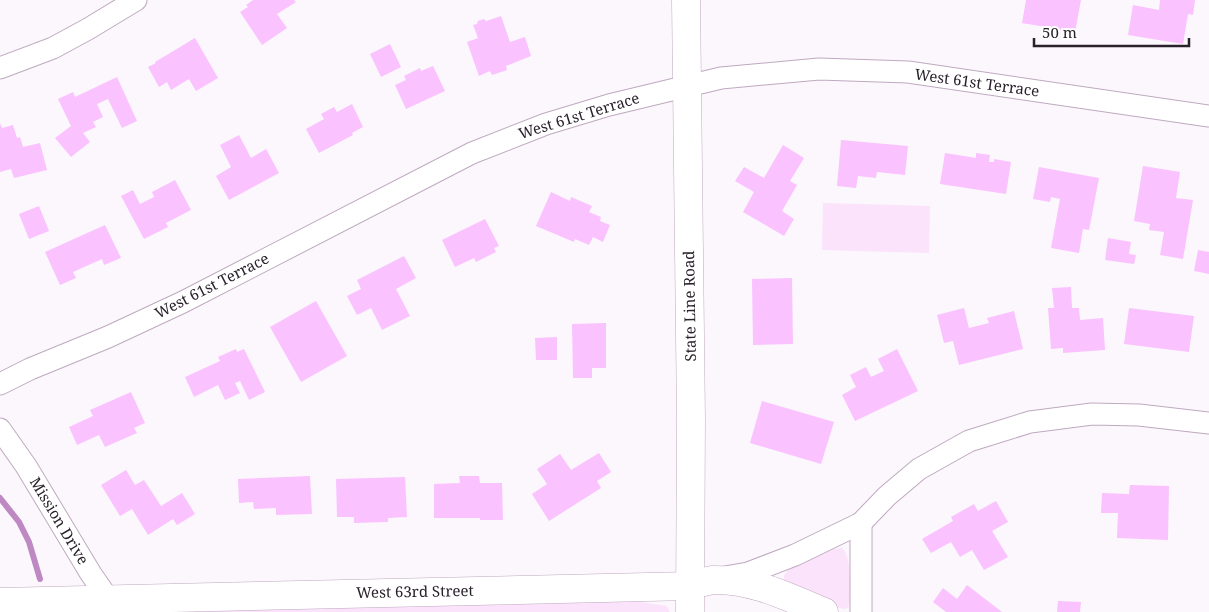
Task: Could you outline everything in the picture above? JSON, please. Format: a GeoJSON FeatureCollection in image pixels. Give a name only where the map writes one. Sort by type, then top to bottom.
{"type":"FeatureCollection","features":[{"type":"Feature","properties":{"kind":"main road","name":"State Line Road"},"geometry":{"type":"LineString","coordinates":[[686,0],[691,419],[697,593]]}},
{"type":"Feature","properties":{"kind":"main road","name":"West 63rd Street"},"geometry":{"type":"LineString","coordinates":[[0,602],[114,606],[697,593],[740,582],[767,589],[824,612]]}},
{"type":"Feature","properties":{"kind":"street"},"geometry":{"type":"LineString","coordinates":[[0,68],[53,48],[96,25],[136,0]]}},
{"type":"Feature","properties":{"kind":"street","name":"West 61st Terrace"},"geometry":{"type":"LineString","coordinates":[[0,384],[183,302],[472,153],[546,124],[609,105],[721,78],[819,69],[908,72],[1209,116]]}},
{"type":"Feature","properties":{"kind":"street"},"geometry":{"type":"LineString","coordinates":[[697,593],[795,555],[861,523],[887,496],[919,469],[969,441],[1030,422],[1092,414],[1138,415],[1209,424]]}},
{"type":"Feature","properties":{"kind":"street","name":"Mission Drive"},"geometry":{"type":"LineString","coordinates":[[0,429],[26,466],[90,574],[114,606]]}},
{"type":"Feature","properties":{"kind":"street"},"geometry":{"type":"LineString","coordinates":[[861,523],[861,612]]}},
{"type":"Feature","properties":{"kind":"shaded area"},"geometry":{"type":"Polygon","coordinates":[[[823,203],[930,206],[929,253],[822,250],[823,203]]]}},
{"type":"Feature","properties":{"kind":"shaded area"},"geometry":{"type":"Polygon","coordinates":[[[842,548],[847,558],[850,573],[849,607],[845,609],[839,608],[789,588],[784,583],[784,576],[788,570],[834,549],[842,548]]]}},
{"type":"Feature","properties":{"kind":"shaded area"},"geometry":{"type":"Polygon","coordinates":[[[634,601],[667,606],[670,612],[165,612],[634,601]]]}},
{"type":"Feature","properties":{"kind":"building"},"geometry":{"type":"Polygon","coordinates":[[[253,0],[294,0],[296,2],[277,14],[287,28],[262,45],[240,12],[248,7],[246,5],[253,0]]]}},
{"type":"Feature","properties":{"kind":"building"},"geometry":{"type":"Polygon","coordinates":[[[1026,0],[1081,0],[1075,32],[1022,23],[1026,0]]]}},
{"type":"Feature","properties":{"kind":"building"},"geometry":{"type":"Polygon","coordinates":[[[1160,0],[1195,0],[1193,15],[1188,14],[1183,44],[1128,35],[1133,5],[1159,10],[1160,0]]]}},
{"type":"Feature","properties":{"kind":"building"},"geometry":{"type":"Polygon","coordinates":[[[501,16],[510,42],[525,37],[531,56],[506,66],[507,70],[492,75],[490,71],[479,76],[467,42],[478,38],[473,25],[484,19],[486,21],[501,16]]]}},
{"type":"Feature","properties":{"kind":"building"},"geometry":{"type":"Polygon","coordinates":[[[195,38],[218,78],[196,91],[189,79],[171,90],[167,82],[159,87],[148,67],[195,38]]]}},
{"type":"Feature","properties":{"kind":"building"},"geometry":{"type":"Polygon","coordinates":[[[390,44],[401,67],[381,77],[370,54],[390,44]]]}},
{"type":"Feature","properties":{"kind":"building"},"geometry":{"type":"Polygon","coordinates":[[[433,66],[445,91],[406,109],[395,85],[406,80],[404,76],[420,68],[421,71],[433,66]]]}},
{"type":"Feature","properties":{"kind":"building"},"geometry":{"type":"Polygon","coordinates":[[[117,77],[137,121],[122,128],[108,99],[97,104],[103,117],[93,122],[96,127],[83,133],[90,142],[71,157],[55,138],[71,126],[58,99],[73,92],[75,97],[117,77]]]}},
{"type":"Feature","properties":{"kind":"building"},"geometry":{"type":"Polygon","coordinates":[[[352,104],[363,127],[352,133],[353,135],[319,153],[306,129],[324,119],[321,114],[334,107],[337,112],[352,104]]]}},
{"type":"Feature","properties":{"kind":"building"},"geometry":{"type":"Polygon","coordinates":[[[0,123],[2,128],[13,125],[17,138],[20,137],[23,147],[40,143],[47,170],[14,178],[11,169],[0,172],[0,123]]]}},
{"type":"Feature","properties":{"kind":"building"},"geometry":{"type":"Polygon","coordinates":[[[239,135],[251,158],[266,149],[279,173],[229,200],[216,176],[231,167],[220,145],[239,135]]]}},
{"type":"Feature","properties":{"kind":"building"},"geometry":{"type":"Polygon","coordinates":[[[841,140],[908,146],[905,175],[877,172],[876,178],[858,176],[856,188],[837,186],[841,140]]]}},
{"type":"Feature","properties":{"kind":"building"},"geometry":{"type":"Polygon","coordinates":[[[783,145],[804,158],[790,181],[797,185],[782,211],[794,219],[784,236],[743,212],[754,192],[735,181],[744,167],[764,178],[783,145]]]}},
{"type":"Feature","properties":{"kind":"building"},"geometry":{"type":"Polygon","coordinates":[[[945,153],[976,158],[976,153],[990,155],[989,162],[994,162],[994,159],[1011,162],[1006,194],[940,184],[945,153]]]}},
{"type":"Feature","properties":{"kind":"building"},"geometry":{"type":"Polygon","coordinates":[[[1143,166],[1180,172],[1176,198],[1193,200],[1183,259],[1160,255],[1164,232],[1149,230],[1150,224],[1134,221],[1143,166]]]}},
{"type":"Feature","properties":{"kind":"building"},"geometry":{"type":"Polygon","coordinates":[[[1039,167],[1099,178],[1089,230],[1083,229],[1079,253],[1051,248],[1060,199],[1051,197],[1050,202],[1033,199],[1039,167]]]}},
{"type":"Feature","properties":{"kind":"building"},"geometry":{"type":"Polygon","coordinates":[[[175,180],[191,210],[166,223],[168,227],[144,239],[121,196],[133,190],[140,204],[154,197],[152,192],[175,180]]]}},
{"type":"Feature","properties":{"kind":"building"},"geometry":{"type":"Polygon","coordinates":[[[551,192],[570,201],[571,197],[592,206],[589,212],[601,217],[600,221],[610,225],[603,242],[593,237],[589,245],[575,239],[574,242],[536,226],[551,192]]]}},
{"type":"Feature","properties":{"kind":"building"},"geometry":{"type":"Polygon","coordinates":[[[39,206],[49,231],[29,239],[19,214],[39,206]]]}},
{"type":"Feature","properties":{"kind":"building"},"geometry":{"type":"Polygon","coordinates":[[[485,219],[499,246],[494,248],[496,252],[476,262],[474,258],[455,267],[442,240],[485,219]]]}},
{"type":"Feature","properties":{"kind":"building"},"geometry":{"type":"Polygon","coordinates":[[[105,225],[121,258],[104,265],[102,259],[73,272],[76,278],[60,285],[45,252],[105,225]]]}},
{"type":"Feature","properties":{"kind":"building"},"geometry":{"type":"Polygon","coordinates":[[[1108,238],[1131,242],[1129,254],[1136,255],[1134,264],[1105,260],[1108,238]]]}},
{"type":"Feature","properties":{"kind":"building"},"geometry":{"type":"Polygon","coordinates":[[[1198,250],[1209,252],[1209,274],[1194,271],[1198,250]]]}},
{"type":"Feature","properties":{"kind":"building"},"geometry":{"type":"Polygon","coordinates":[[[404,256],[416,278],[396,289],[410,316],[382,330],[371,308],[357,315],[347,296],[361,289],[357,280],[404,256]]]}},
{"type":"Feature","properties":{"kind":"building"},"geometry":{"type":"Polygon","coordinates":[[[792,278],[793,344],[753,345],[752,279],[792,278]]]}},
{"type":"Feature","properties":{"kind":"building"},"geometry":{"type":"Polygon","coordinates":[[[1071,287],[1072,308],[1079,308],[1080,320],[1103,318],[1105,350],[1063,353],[1063,348],[1051,349],[1048,308],[1054,308],[1052,288],[1071,287]]]}},
{"type":"Feature","properties":{"kind":"building"},"geometry":{"type":"Polygon","coordinates":[[[316,301],[347,356],[301,382],[270,327],[316,301]]]}},
{"type":"Feature","properties":{"kind":"building"},"geometry":{"type":"Polygon","coordinates":[[[964,308],[969,328],[989,323],[987,318],[1014,311],[1023,349],[959,365],[953,341],[944,343],[937,315],[964,308]]]}},
{"type":"Feature","properties":{"kind":"building"},"geometry":{"type":"Polygon","coordinates":[[[1129,308],[1194,316],[1189,352],[1124,344],[1129,308]]]}},
{"type":"Feature","properties":{"kind":"building"},"geometry":{"type":"Polygon","coordinates":[[[606,323],[606,368],[592,368],[592,378],[573,378],[572,324],[606,323]]]}},
{"type":"Feature","properties":{"kind":"building"},"geometry":{"type":"Polygon","coordinates":[[[557,337],[557,360],[536,360],[535,338],[557,337]]]}},
{"type":"Feature","properties":{"kind":"building"},"geometry":{"type":"Polygon","coordinates":[[[236,349],[237,352],[244,349],[265,392],[249,400],[240,381],[235,383],[240,393],[225,400],[218,385],[194,397],[185,377],[220,361],[218,357],[236,349]]]}},
{"type":"Feature","properties":{"kind":"building"},"geometry":{"type":"Polygon","coordinates":[[[897,349],[918,391],[855,421],[842,395],[856,387],[850,375],[866,367],[871,377],[884,371],[878,359],[897,349]]]}},
{"type":"Feature","properties":{"kind":"building"},"geometry":{"type":"Polygon","coordinates":[[[131,392],[145,423],[134,428],[137,433],[105,447],[99,435],[77,445],[69,427],[93,416],[90,410],[131,392]]]}},
{"type":"Feature","properties":{"kind":"building"},"geometry":{"type":"Polygon","coordinates":[[[762,401],[834,422],[821,464],[750,443],[762,401]]]}},
{"type":"Feature","properties":{"kind":"building"},"geometry":{"type":"Polygon","coordinates":[[[599,453],[611,472],[597,481],[601,488],[549,521],[532,494],[547,484],[537,469],[560,454],[571,470],[599,453]]]}},
{"type":"Feature","properties":{"kind":"building"},"geometry":{"type":"Polygon","coordinates":[[[126,470],[135,485],[144,480],[161,506],[182,493],[195,514],[177,525],[173,519],[148,535],[132,509],[120,516],[101,485],[126,470]]]}},
{"type":"Feature","properties":{"kind":"building"},"geometry":{"type":"Polygon","coordinates":[[[310,476],[312,514],[276,515],[276,508],[254,509],[253,502],[239,503],[238,479],[310,476]]]}},
{"type":"Feature","properties":{"kind":"building"},"geometry":{"type":"Polygon","coordinates":[[[459,476],[479,476],[480,483],[502,483],[503,520],[434,518],[434,484],[460,483],[459,476]]]}},
{"type":"Feature","properties":{"kind":"building"},"geometry":{"type":"Polygon","coordinates":[[[405,477],[407,517],[388,518],[388,522],[354,523],[354,517],[337,517],[336,479],[405,477]]]}},
{"type":"Feature","properties":{"kind":"building"},"geometry":{"type":"Polygon","coordinates":[[[1130,485],[1169,486],[1168,540],[1117,538],[1118,513],[1101,513],[1102,493],[1129,494],[1130,485]]]}},
{"type":"Feature","properties":{"kind":"building"},"geometry":{"type":"Polygon","coordinates":[[[996,501],[1008,522],[992,531],[1008,557],[984,570],[972,550],[960,557],[951,542],[931,553],[922,539],[953,521],[951,517],[974,504],[978,511],[996,501]]]}},
{"type":"Feature","properties":{"kind":"building"},"geometry":{"type":"Polygon","coordinates":[[[967,585],[1002,612],[946,612],[933,602],[943,588],[957,599],[967,585]]]}},
{"type":"Feature","properties":{"kind":"building"},"geometry":{"type":"Polygon","coordinates":[[[1058,601],[1081,602],[1080,612],[1057,612],[1058,601]]]}},
{"type":"Feature","properties":{"kind":"waterway"},"geometry":{"type":"LineString","coordinates":[[0,498],[19,522],[29,542],[40,579]]}}]}
